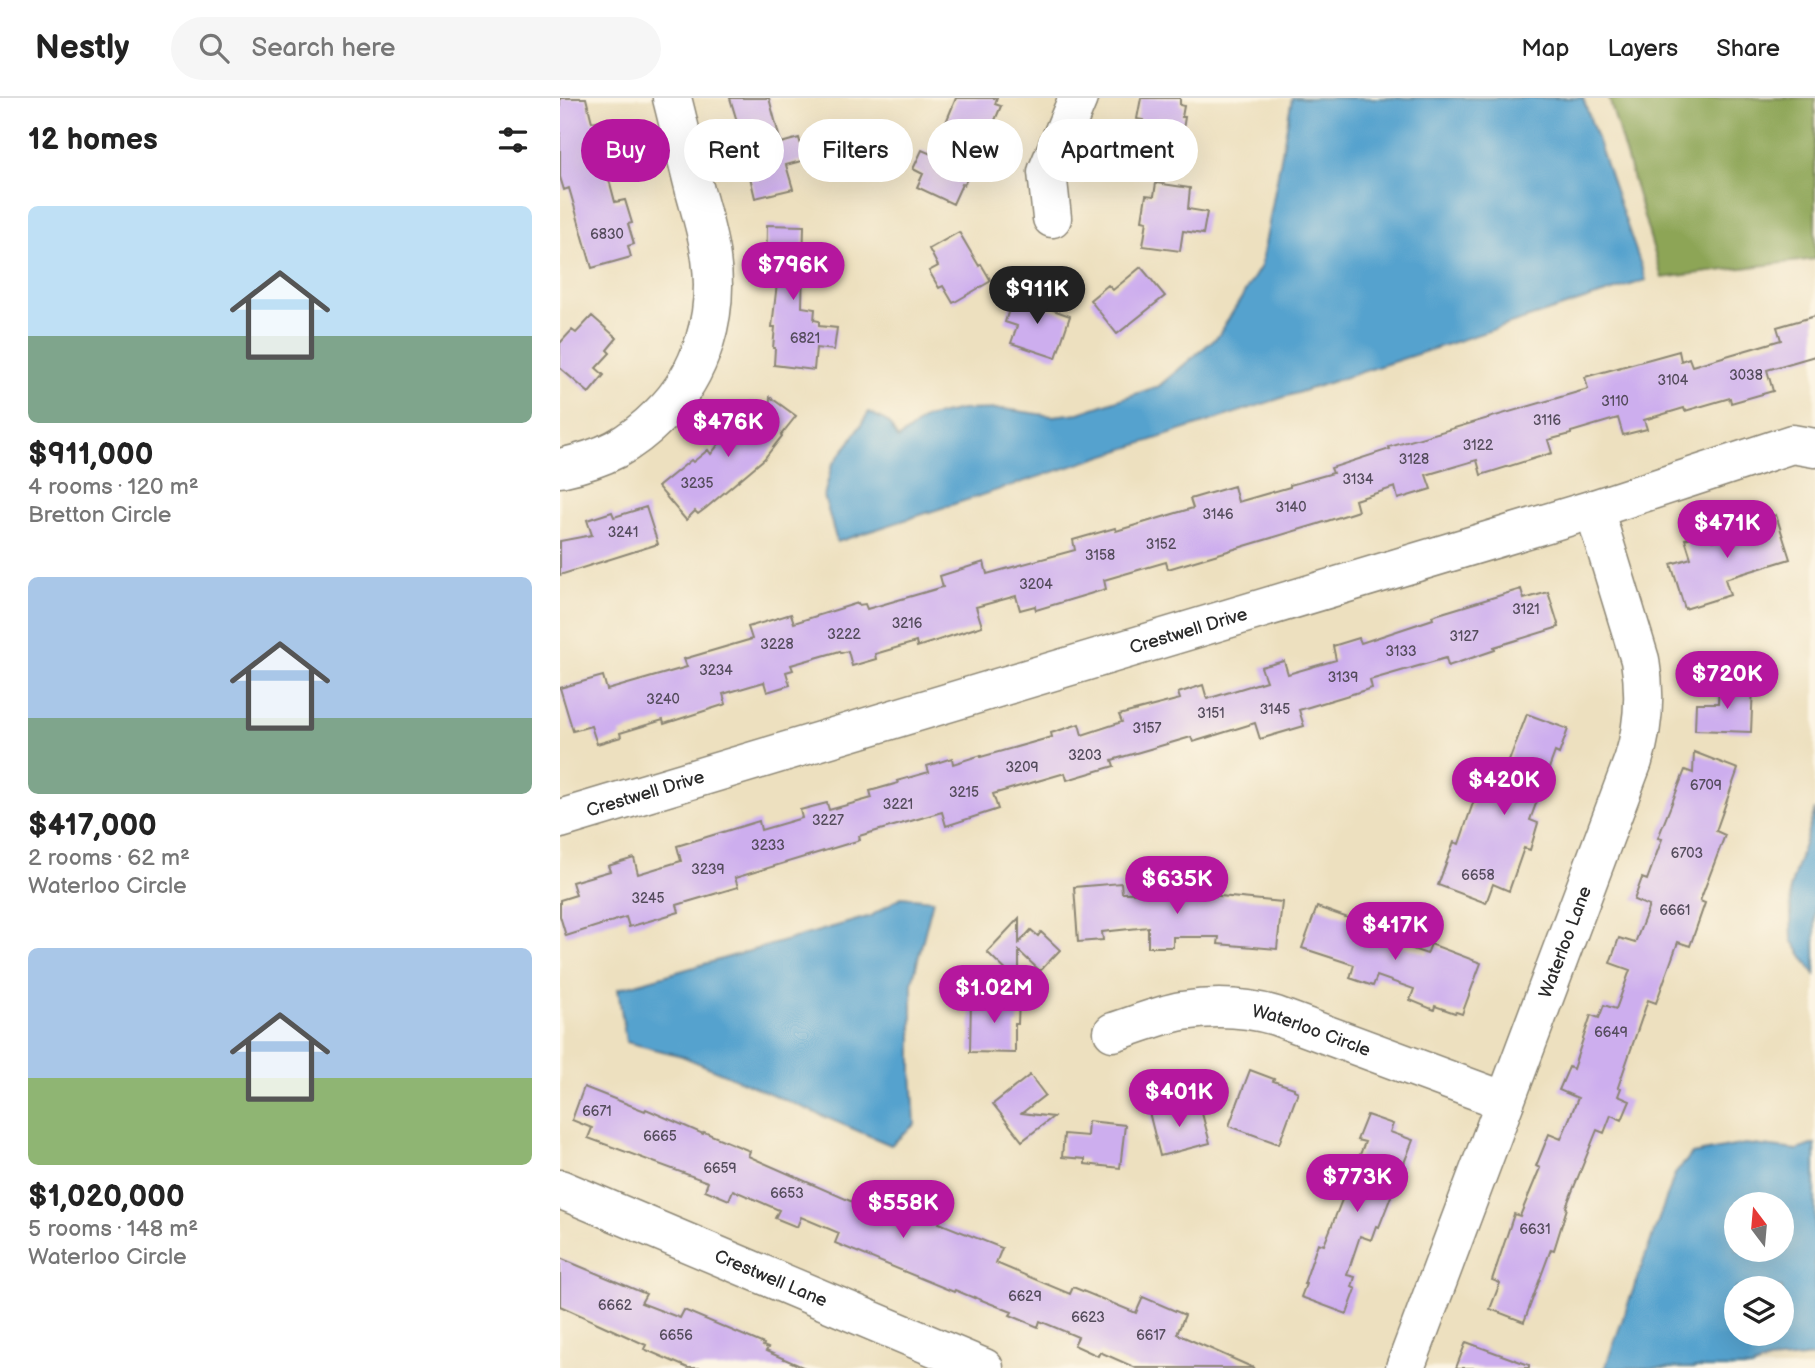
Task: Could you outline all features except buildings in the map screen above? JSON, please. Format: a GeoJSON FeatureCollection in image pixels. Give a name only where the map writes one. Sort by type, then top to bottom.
{"type":"FeatureCollection","features":[{"type":"Feature","properties":{"kind":"street"},"geometry":{"type":"LineString","coordinates":[[560,468],[593,460],[626,444],[647,428],[673,403],[686,383],[702,350],[709,327],[712,304],[711,256],[672,98]]}},
{"type":"Feature","properties":{"kind":"street"},"geometry":{"type":"LineString","coordinates":[[1052,218],[1047,172],[1077,98]]}},
{"type":"Feature","properties":{"kind":"street","name":"Crestwell Drive"},"geometry":{"type":"LineString","coordinates":[[560,820],[1594,509],[1792,444],[1815,448]]}},
{"type":"Feature","properties":{"kind":"street","name":"Waterloo Lane"},"geometry":{"type":"LineString","coordinates":[[1405,1368],[1633,761],[1642,726],[1644,701],[1640,660],[1594,509]]}},
{"type":"Feature","properties":{"kind":"street","name":"Waterloo Circle"},"geometry":{"type":"LineString","coordinates":[[1113,1032],[1182,1011],[1224,1007],[1257,1011],[1505,1101]]}},
{"type":"Feature","properties":{"kind":"street","name":"Crestwell Lane"},"geometry":{"type":"LineString","coordinates":[[560,1189],[984,1368]]}},
{"type":"Feature","properties":{"kind":"green space"},"geometry":{"type":"Polygon","coordinates":[[[1609,98],[1815,98],[1815,259],[1662,278],[1609,98]]]}},
{"type":"Feature","properties":{"kind":"water"},"geometry":{"type":"Polygon","coordinates":[[[1292,98],[1583,98],[1646,280],[837,542],[824,496],[832,465],[869,412],[888,422],[898,439],[925,418],[961,410],[1004,409],[1052,416],[1079,413],[1159,386],[1218,336],[1261,266],[1292,98]]]}},
{"type":"Feature","properties":{"kind":"water"},"geometry":{"type":"Polygon","coordinates":[[[1815,809],[1815,975],[1792,940],[1790,889],[1815,809]]]}},
{"type":"Feature","properties":{"kind":"water"},"geometry":{"type":"Polygon","coordinates":[[[901,897],[933,900],[912,983],[915,1124],[891,1145],[682,1056],[626,1042],[618,989],[871,916],[901,897]]]}},
{"type":"Feature","properties":{"kind":"water"},"geometry":{"type":"Polygon","coordinates":[[[1745,1144],[1797,1150],[1815,1144],[1815,1357],[1768,1361],[1751,1368],[1605,1368],[1675,1174],[1692,1154],[1745,1144]]]}}]}
